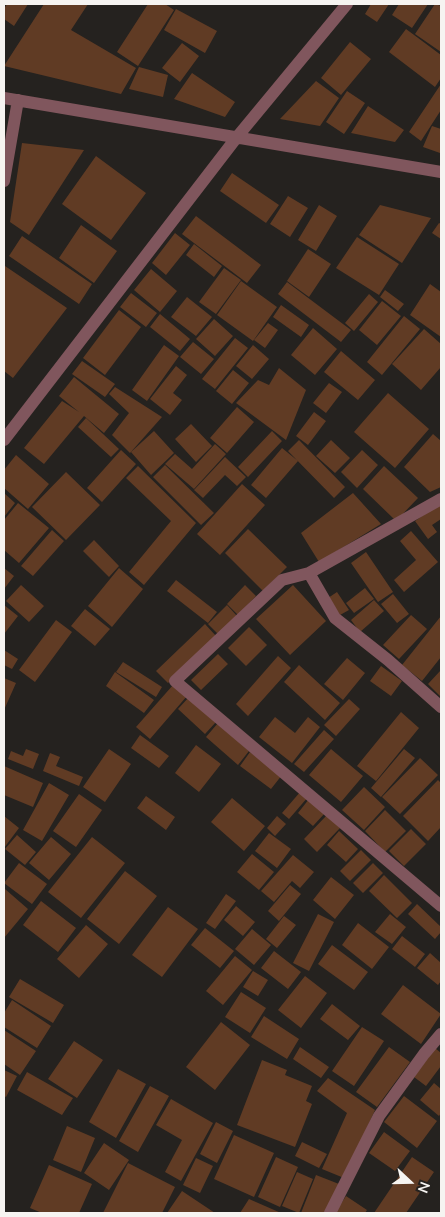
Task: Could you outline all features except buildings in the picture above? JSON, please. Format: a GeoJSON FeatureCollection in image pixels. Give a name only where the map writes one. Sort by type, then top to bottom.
{"type":"FeatureCollection","features":[{"type":"Feature","properties":{"kind":"street"},"geometry":{"type":"LineString","coordinates":[[4,440],[237,137],[347,4]]}},
{"type":"Feature","properties":{"kind":"street"},"geometry":{"type":"LineString","coordinates":[[4,98],[441,172]]}},
{"type":"Feature","properties":{"kind":"street"},"geometry":{"type":"LineString","coordinates":[[4,181],[18,100]]}},
{"type":"Feature","properties":{"kind":"street"},"geometry":{"type":"LineString","coordinates":[[441,499],[309,573],[282,580],[175,681],[441,906]]}},
{"type":"Feature","properties":{"kind":"street"},"geometry":{"type":"LineString","coordinates":[[309,573],[335,618],[388,660],[441,707]]}},
{"type":"Feature","properties":{"kind":"street"},"geometry":{"type":"LineString","coordinates":[[330,1213],[379,1116],[441,1034]]}}]}
